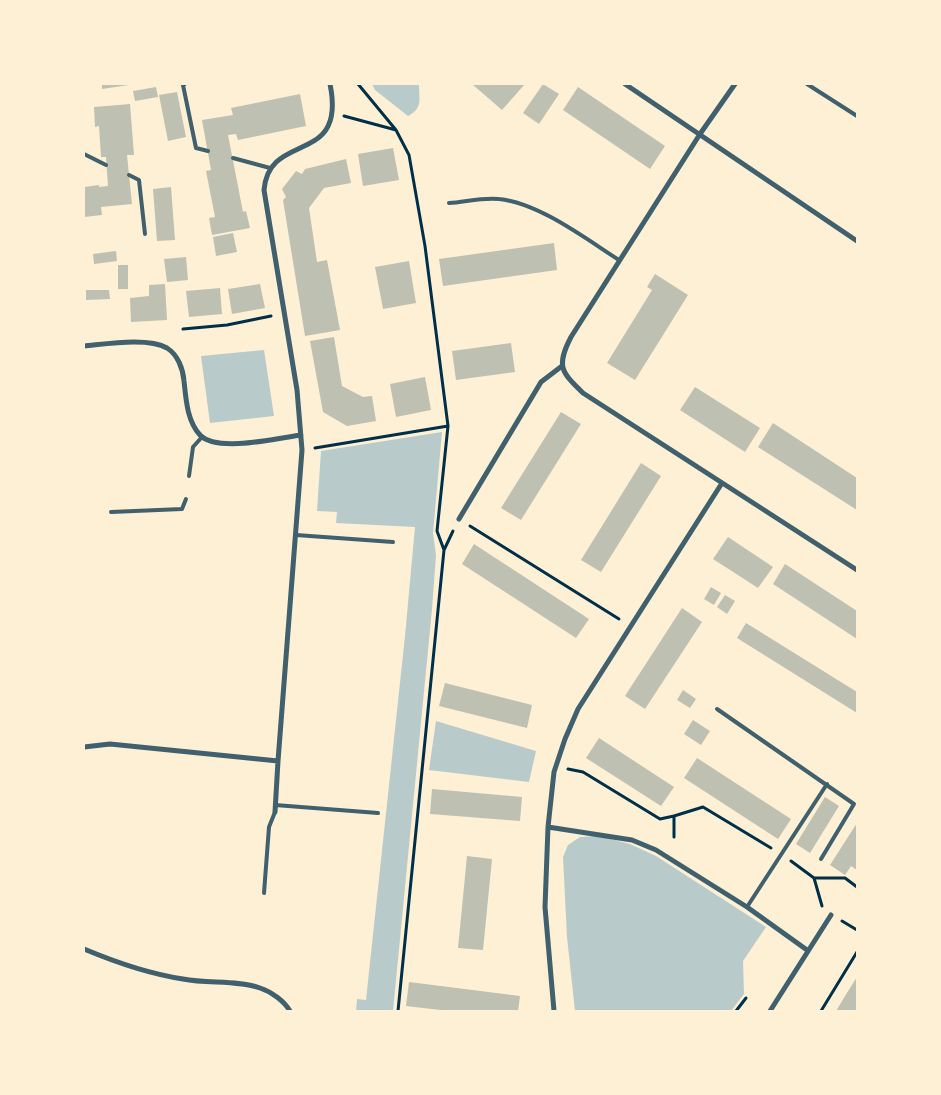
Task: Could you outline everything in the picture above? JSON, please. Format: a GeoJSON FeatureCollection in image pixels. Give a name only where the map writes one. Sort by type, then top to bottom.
{"type":"FeatureCollection","features":[{"type":"Feature","properties":{"kind":"street"},"geometry":{"type":"LineString","coordinates":[[275,812],[302,450],[297,390],[264,190],[265,178],[277,160],[309,145],[321,137],[328,129],[333,97],[330,84]]}},
{"type":"Feature","properties":{"kind":"street"},"geometry":{"type":"LineString","coordinates":[[625,84],[857,241]]}},
{"type":"Feature","properties":{"kind":"street"},"geometry":{"type":"LineString","coordinates":[[735,84],[700,134],[619,260],[563,352],[562,366],[567,378],[583,393],[857,570]]}},
{"type":"Feature","properties":{"kind":"street"},"geometry":{"type":"LineString","coordinates":[[84,346],[140,342],[168,348],[180,363],[184,372],[187,405],[194,427],[202,437],[216,443],[242,444],[301,435]]}},
{"type":"Feature","properties":{"kind":"street"},"geometry":{"type":"LineString","coordinates":[[459,519],[541,382],[562,366]]}},
{"type":"Feature","properties":{"kind":"street"},"geometry":{"type":"LineString","coordinates":[[554,1011],[545,907],[548,827],[556,766],[578,709],[722,483]]}},
{"type":"Feature","properties":{"kind":"street"},"geometry":{"type":"LineString","coordinates":[[84,747],[110,744],[278,760]]}},
{"type":"Feature","properties":{"kind":"street"},"geometry":{"type":"LineString","coordinates":[[548,827],[632,840],[656,850],[747,907],[807,950]]}},
{"type":"Feature","properties":{"kind":"street"},"geometry":{"type":"LineString","coordinates":[[770,1011],[831,915]]}},
{"type":"Feature","properties":{"kind":"street"},"geometry":{"type":"LineString","coordinates":[[84,949],[148,971],[184,980],[245,984],[276,996],[290,1011]]}},
{"type":"Feature","properties":{"kind":"lane"},"geometry":{"type":"LineString","coordinates":[[184,84],[196,148],[208,151]]}},
{"type":"Feature","properties":{"kind":"lane"},"geometry":{"type":"LineString","coordinates":[[807,84],[857,116]]}},
{"type":"Feature","properties":{"kind":"lane"},"geometry":{"type":"LineString","coordinates":[[84,154],[106,165]]}},
{"type":"Feature","properties":{"kind":"lane"},"geometry":{"type":"LineString","coordinates":[[233,158],[270,168]]}},
{"type":"Feature","properties":{"kind":"lane"},"geometry":{"type":"LineString","coordinates":[[129,175],[139,180],[145,234]]}},
{"type":"Feature","properties":{"kind":"lane"},"geometry":{"type":"LineString","coordinates":[[449,204],[499,199],[527,206],[549,216],[619,260]]}},
{"type":"Feature","properties":{"kind":"lane"},"geometry":{"type":"LineString","coordinates":[[189,476],[193,447],[202,437]]}},
{"type":"Feature","properties":{"kind":"lane"},"geometry":{"type":"LineString","coordinates":[[111,512],[182,509],[186,499]]}},
{"type":"Feature","properties":{"kind":"lane"},"geometry":{"type":"LineString","coordinates":[[296,534],[393,542]]}},
{"type":"Feature","properties":{"kind":"lane"},"geometry":{"type":"LineString","coordinates":[[716,709],[854,804],[821,859]]}},
{"type":"Feature","properties":{"kind":"lane"},"geometry":{"type":"LineString","coordinates":[[747,907],[827,784]]}},
{"type":"Feature","properties":{"kind":"lane"},"geometry":{"type":"LineString","coordinates":[[275,805],[378,813]]}},
{"type":"Feature","properties":{"kind":"lane"},"geometry":{"type":"LineString","coordinates":[[264,893],[269,827],[275,812]]}},
{"type":"Feature","properties":{"kind":"path"},"geometry":{"type":"LineString","coordinates":[[358,84],[396,130],[409,155],[425,246],[448,426],[437,531],[444,550]]}},
{"type":"Feature","properties":{"kind":"path"},"geometry":{"type":"LineString","coordinates":[[332,113],[396,130]]}},
{"type":"Feature","properties":{"kind":"path"},"geometry":{"type":"LineString","coordinates":[[183,329],[227,324],[284,313]]}},
{"type":"Feature","properties":{"kind":"path"},"geometry":{"type":"LineString","coordinates":[[302,450],[448,426]]}},
{"type":"Feature","properties":{"kind":"path"},"geometry":{"type":"LineString","coordinates":[[398,1011],[444,550],[459,519],[631,626]]}},
{"type":"Feature","properties":{"kind":"path"},"geometry":{"type":"LineString","coordinates":[[556,766],[583,772],[660,819],[703,807],[782,854],[814,878],[845,878],[857,886]]}},
{"type":"Feature","properties":{"kind":"path"},"geometry":{"type":"LineString","coordinates":[[674,816],[674,837]]}},
{"type":"Feature","properties":{"kind":"path"},"geometry":{"type":"LineString","coordinates":[[821,1011],[857,952]]}},
{"type":"Feature","properties":{"kind":"path"},"geometry":{"type":"LineString","coordinates":[[736,1011],[746,998]]}},
{"type":"Feature","properties":{"kind":"shaded area"},"geometry":{"type":"Polygon","coordinates":[[[372,84],[419,84],[418,107],[408,116],[375,90],[372,84]]]}},
{"type":"Feature","properties":{"kind":"shaded area"},"geometry":{"type":"Polygon","coordinates":[[[264,350],[274,416],[210,423],[201,356],[264,350]]]}},
{"type":"Feature","properties":{"kind":"shaded area"},"geometry":{"type":"Polygon","coordinates":[[[442,432],[433,533],[436,555],[432,609],[393,1011],[356,1011],[357,999],[366,1000],[415,527],[336,523],[337,512],[317,511],[321,451],[442,432]]]}},
{"type":"Feature","properties":{"kind":"shaded area"},"geometry":{"type":"Polygon","coordinates":[[[436,721],[536,751],[529,782],[429,770],[436,721]]]}},
{"type":"Feature","properties":{"kind":"shaded area"},"geometry":{"type":"Polygon","coordinates":[[[599,836],[630,844],[656,856],[766,927],[743,961],[744,994],[731,1011],[575,1011],[567,937],[563,857],[568,845],[580,837],[599,836]]]}},
{"type":"Feature","properties":{"kind":"building"},"geometry":{"type":"Polygon","coordinates":[[[102,84],[129,84],[129,85],[102,89],[102,84]]]}},
{"type":"Feature","properties":{"kind":"building"},"geometry":{"type":"Polygon","coordinates":[[[472,84],[525,84],[502,110],[472,84]]]}},
{"type":"Feature","properties":{"kind":"building"},"geometry":{"type":"Polygon","coordinates":[[[543,84],[559,94],[539,124],[523,113],[543,84]]]}},
{"type":"Feature","properties":{"kind":"building"},"geometry":{"type":"Polygon","coordinates":[[[156,87],[158,97],[135,101],[133,91],[156,87]]]}},
{"type":"Feature","properties":{"kind":"building"},"geometry":{"type":"Polygon","coordinates":[[[578,87],[665,146],[650,169],[563,110],[578,87]]]}},
{"type":"Feature","properties":{"kind":"building"},"geometry":{"type":"Polygon","coordinates":[[[177,92],[186,137],[168,141],[159,95],[177,92]]]}},
{"type":"Feature","properties":{"kind":"building"},"geometry":{"type":"Polygon","coordinates":[[[300,94],[306,126],[238,140],[236,134],[228,135],[243,212],[246,211],[250,228],[212,235],[209,218],[215,217],[206,171],[211,170],[202,120],[233,115],[231,108],[300,94]]]}},
{"type":"Feature","properties":{"kind":"building"},"geometry":{"type":"Polygon","coordinates":[[[130,104],[134,155],[127,155],[132,204],[101,207],[102,215],[84,217],[84,187],[108,186],[106,157],[101,157],[99,126],[95,127],[94,107],[130,104]]]}},
{"type":"Feature","properties":{"kind":"building"},"geometry":{"type":"Polygon","coordinates":[[[393,148],[399,180],[363,186],[358,154],[393,148]]]}},
{"type":"Feature","properties":{"kind":"building"},"geometry":{"type":"Polygon","coordinates":[[[346,159],[351,183],[324,188],[309,208],[317,262],[327,260],[340,330],[305,336],[283,200],[286,197],[282,189],[296,171],[302,174],[305,169],[346,159]]]}},
{"type":"Feature","properties":{"kind":"building"},"geometry":{"type":"Polygon","coordinates":[[[171,187],[175,240],[157,241],[153,189],[171,187]]]}},
{"type":"Feature","properties":{"kind":"building"},"geometry":{"type":"Polygon","coordinates":[[[233,233],[237,252],[216,256],[213,237],[233,233]]]}},
{"type":"Feature","properties":{"kind":"building"},"geometry":{"type":"Polygon","coordinates":[[[554,243],[557,270],[443,286],[439,259],[554,243]]]}},
{"type":"Feature","properties":{"kind":"building"},"geometry":{"type":"Polygon","coordinates":[[[116,251],[117,261],[94,264],[93,254],[116,251]]]}},
{"type":"Feature","properties":{"kind":"building"},"geometry":{"type":"Polygon","coordinates":[[[186,257],[188,280],[167,282],[164,259],[186,257]]]}},
{"type":"Feature","properties":{"kind":"building"},"geometry":{"type":"Polygon","coordinates":[[[409,261],[416,303],[383,309],[375,267],[409,261]]]}},
{"type":"Feature","properties":{"kind":"building"},"geometry":{"type":"Polygon","coordinates":[[[118,265],[128,265],[128,289],[118,289],[118,265]]]}},
{"type":"Feature","properties":{"kind":"building"},"geometry":{"type":"Polygon","coordinates":[[[655,274],[688,295],[635,380],[607,363],[652,290],[647,287],[655,274]]]}},
{"type":"Feature","properties":{"kind":"building"},"geometry":{"type":"Polygon","coordinates":[[[165,284],[167,320],[131,322],[130,298],[149,296],[149,285],[165,284]]]}},
{"type":"Feature","properties":{"kind":"building"},"geometry":{"type":"Polygon","coordinates":[[[260,284],[265,308],[232,314],[228,289],[260,284]]]}},
{"type":"Feature","properties":{"kind":"building"},"geometry":{"type":"Polygon","coordinates":[[[220,288],[222,314],[189,317],[186,291],[220,288]]]}},
{"type":"Feature","properties":{"kind":"building"},"geometry":{"type":"Polygon","coordinates":[[[86,290],[109,290],[110,299],[86,300],[86,290]]]}},
{"type":"Feature","properties":{"kind":"building"},"geometry":{"type":"Polygon","coordinates":[[[334,337],[342,386],[363,397],[372,396],[376,421],[347,426],[323,412],[310,341],[334,337]]]}},
{"type":"Feature","properties":{"kind":"building"},"geometry":{"type":"Polygon","coordinates":[[[511,343],[515,372],[456,380],[452,351],[511,343]]]}},
{"type":"Feature","properties":{"kind":"building"},"geometry":{"type":"Polygon","coordinates":[[[425,377],[431,410],[396,417],[390,384],[425,377]]]}},
{"type":"Feature","properties":{"kind":"building"},"geometry":{"type":"Polygon","coordinates":[[[695,387],[760,428],[745,452],[680,410],[695,387]]]}},
{"type":"Feature","properties":{"kind":"building"},"geometry":{"type":"Polygon","coordinates":[[[561,412],[581,424],[521,520],[501,508],[561,412]]]}},
{"type":"Feature","properties":{"kind":"building"},"geometry":{"type":"Polygon","coordinates":[[[773,423],[857,478],[857,510],[758,447],[773,423]]]}},
{"type":"Feature","properties":{"kind":"building"},"geometry":{"type":"Polygon","coordinates":[[[641,463],[661,476],[601,572],[581,560],[641,463]]]}},
{"type":"Feature","properties":{"kind":"building"},"geometry":{"type":"Polygon","coordinates":[[[728,537],[773,567],[758,588],[713,559],[728,537]]]}},
{"type":"Feature","properties":{"kind":"building"},"geometry":{"type":"Polygon","coordinates":[[[474,544],[589,619],[576,638],[462,564],[474,544]]]}},
{"type":"Feature","properties":{"kind":"building"},"geometry":{"type":"Polygon","coordinates":[[[785,564],[857,611],[857,639],[773,584],[785,564]]]}},
{"type":"Feature","properties":{"kind":"building"},"geometry":{"type":"Polygon","coordinates":[[[711,587],[721,593],[714,605],[704,599],[711,587]]]}},
{"type":"Feature","properties":{"kind":"building"},"geometry":{"type":"Polygon","coordinates":[[[725,595],[735,601],[727,614],[717,607],[725,595]]]}},
{"type":"Feature","properties":{"kind":"building"},"geometry":{"type":"Polygon","coordinates":[[[682,608],[702,622],[645,709],[625,696],[682,608]]]}},
{"type":"Feature","properties":{"kind":"building"},"geometry":{"type":"Polygon","coordinates":[[[746,623],[857,692],[857,713],[737,638],[746,623]]]}},
{"type":"Feature","properties":{"kind":"building"},"geometry":{"type":"Polygon","coordinates":[[[445,683],[532,705],[527,728],[439,706],[445,683]]]}},
{"type":"Feature","properties":{"kind":"building"},"geometry":{"type":"Polygon","coordinates":[[[683,690],[696,699],[690,708],[677,700],[683,690]]]}},
{"type":"Feature","properties":{"kind":"building"},"geometry":{"type":"Polygon","coordinates":[[[693,720],[710,731],[701,745],[684,734],[693,720]]]}},
{"type":"Feature","properties":{"kind":"building"},"geometry":{"type":"Polygon","coordinates":[[[599,738],[674,787],[661,806],[586,758],[599,738]]]}},
{"type":"Feature","properties":{"kind":"building"},"geometry":{"type":"Polygon","coordinates":[[[697,758],[791,819],[778,839],[684,778],[697,758]]]}},
{"type":"Feature","properties":{"kind":"building"},"geometry":{"type":"Polygon","coordinates":[[[432,789],[522,797],[520,821],[430,814],[432,789]]]}},
{"type":"Feature","properties":{"kind":"building"},"geometry":{"type":"Polygon","coordinates":[[[825,797],[839,806],[810,853],[796,844],[825,797]]]}},
{"type":"Feature","properties":{"kind":"building"},"geometry":{"type":"Polygon","coordinates":[[[857,823],[857,870],[851,866],[845,875],[830,865],[857,823]]]}},
{"type":"Feature","properties":{"kind":"building"},"geometry":{"type":"Polygon","coordinates":[[[467,856],[492,859],[483,950],[458,948],[467,856]]]}},
{"type":"Feature","properties":{"kind":"building"},"geometry":{"type":"Polygon","coordinates":[[[857,977],[857,1011],[836,1011],[845,996],[857,977]]]}},
{"type":"Feature","properties":{"kind":"building"},"geometry":{"type":"Polygon","coordinates":[[[409,982],[520,996],[518,1011],[449,1011],[406,1006],[409,982]]]}}]}
